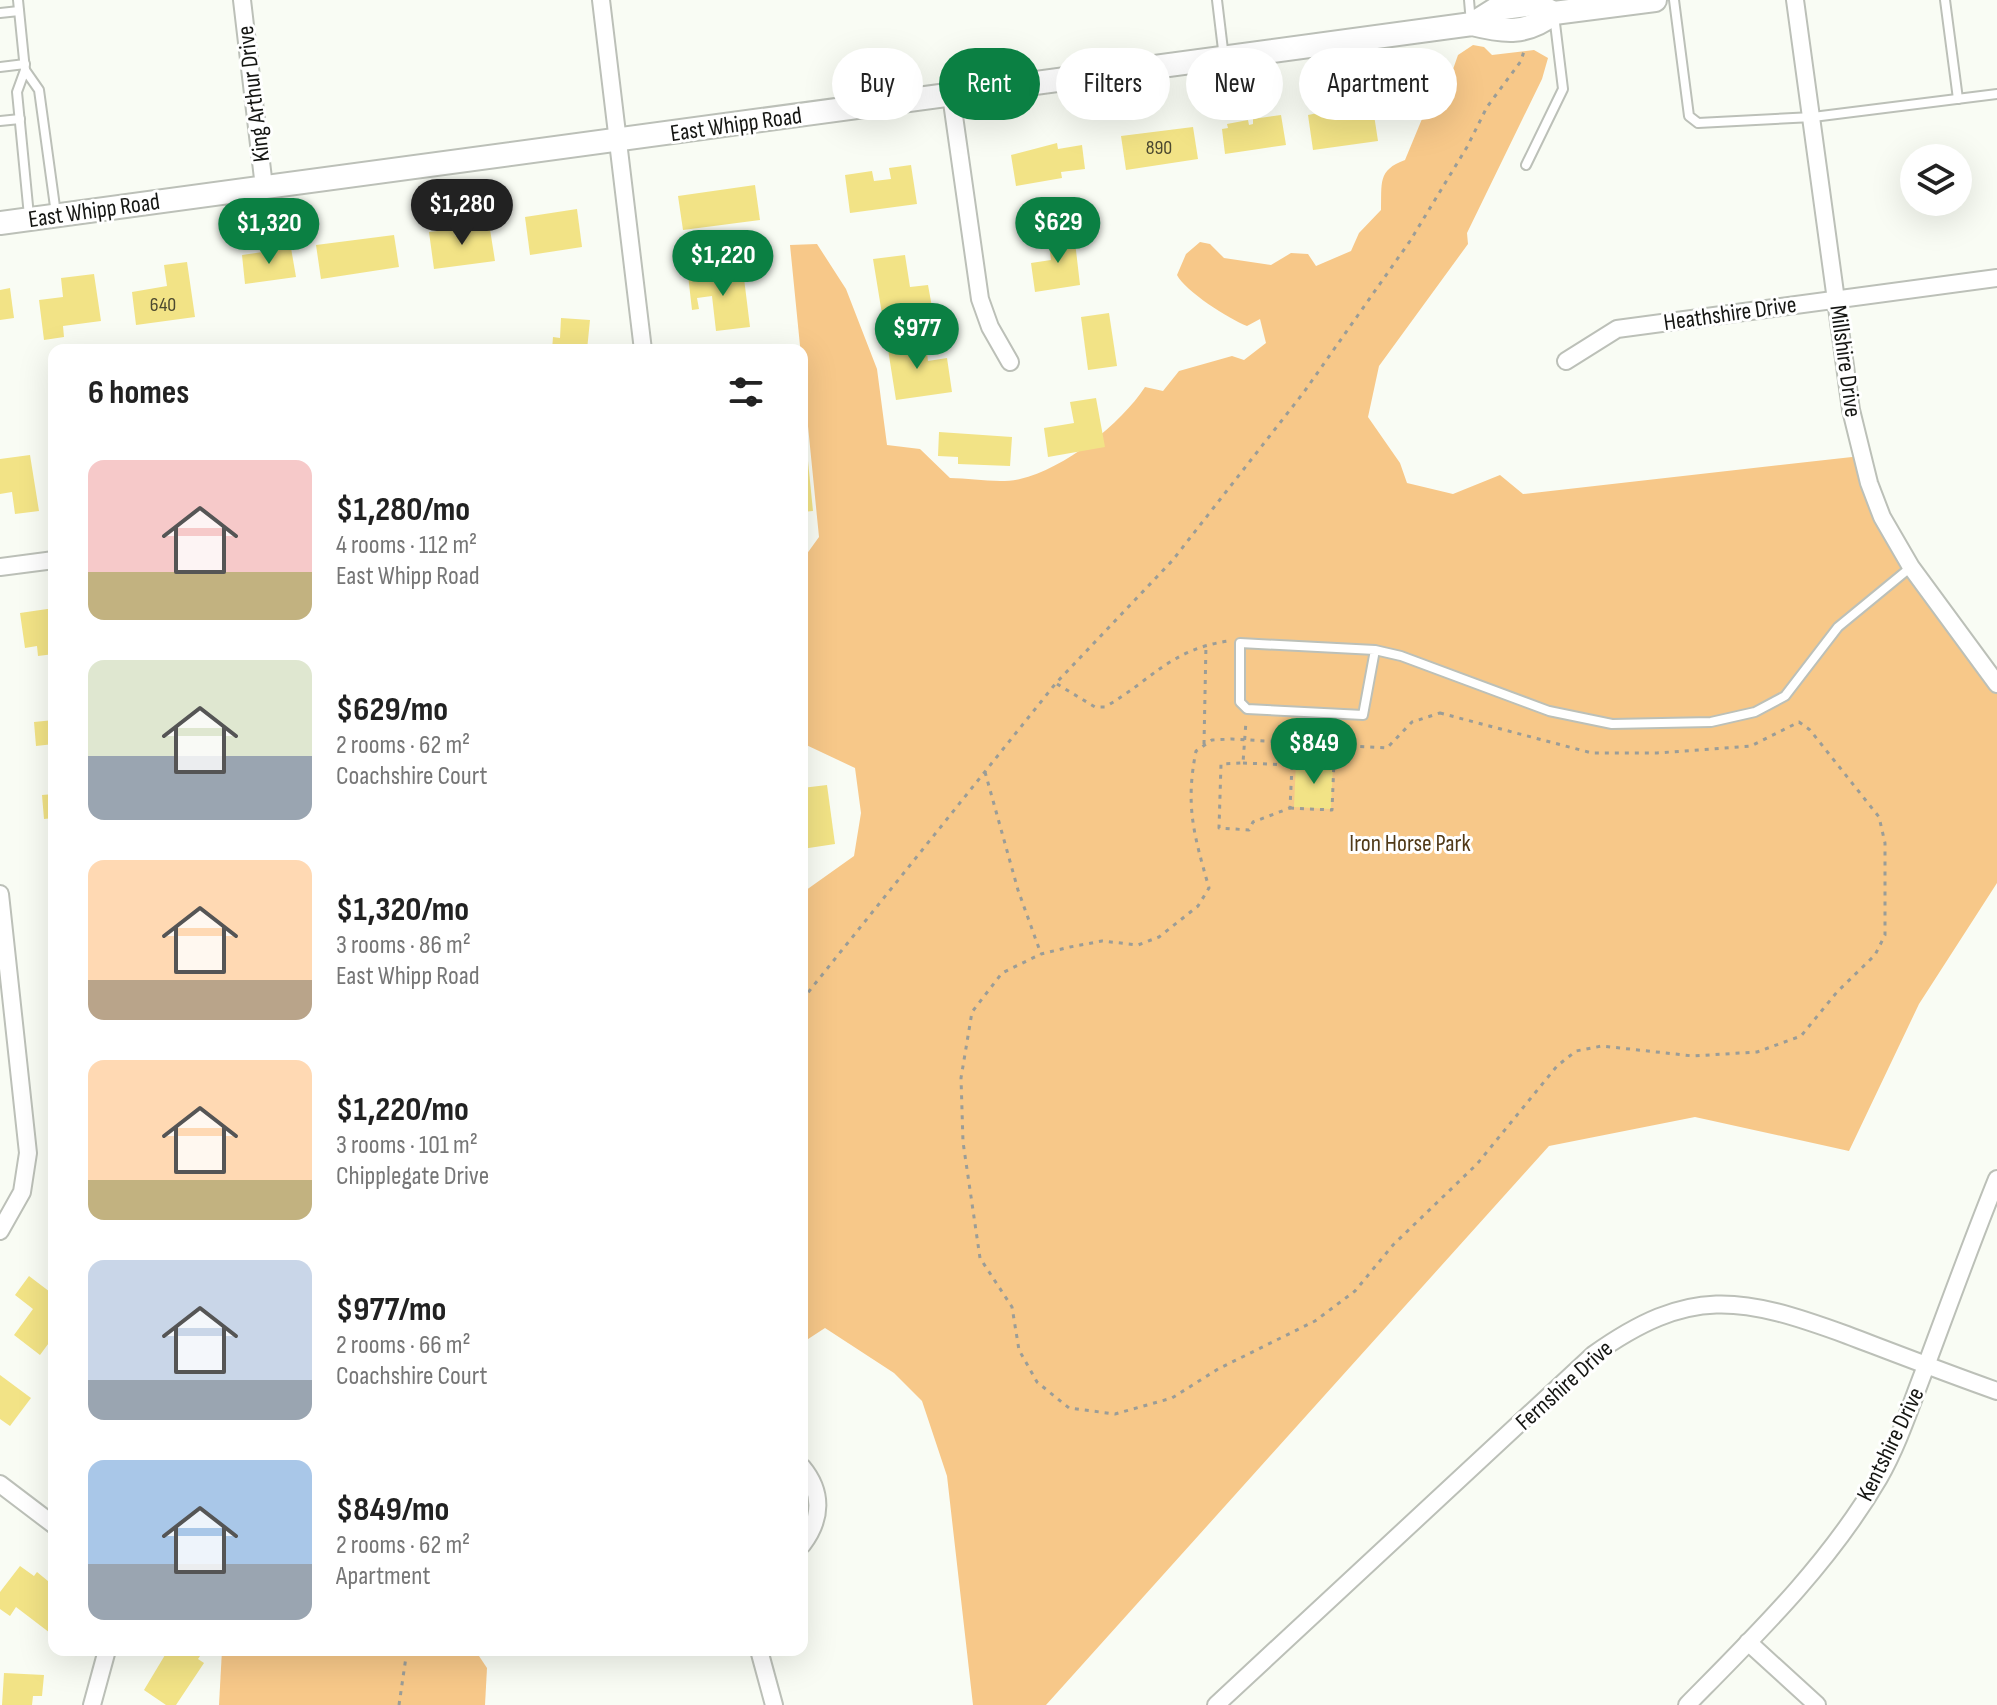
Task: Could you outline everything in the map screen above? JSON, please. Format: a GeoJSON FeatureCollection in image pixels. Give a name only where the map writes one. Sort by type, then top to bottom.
{"type":"FeatureCollection","features":[{"type":"Feature","properties":{"kind":"main road","name":"East Whipp Road"},"geometry":{"type":"LineString","coordinates":[[1283,50],[1472,24],[1496,9],[1518,6],[1535,4],[1554,13],[1655,0]]}},
{"type":"Feature","properties":{"kind":"main road","name":"East Whipp Road"},"geometry":{"type":"LineString","coordinates":[[1040,83],[1186,63]]}},
{"type":"Feature","properties":{"kind":"main road","name":"East Whipp Road"},"geometry":{"type":"LineString","coordinates":[[0,223],[939,97]]}},
{"type":"Feature","properties":{"kind":"street","name":"King Arthur Drive"},"geometry":{"type":"LineString","coordinates":[[242,0],[264,187]]}},
{"type":"Feature","properties":{"kind":"street"},"geometry":{"type":"LineString","coordinates":[[601,0],[642,344]]}},
{"type":"Feature","properties":{"kind":"street","name":"Millshire Drive"},"geometry":{"type":"LineString","coordinates":[[1795,0],[1861,456],[1882,517],[1911,567],[1997,684]]}},
{"type":"Feature","properties":{"kind":"street"},"geometry":{"type":"LineString","coordinates":[[955,120],[980,299],[990,327],[1010,362]]}},
{"type":"Feature","properties":{"kind":"street","name":"Heathshire Drive"},"geometry":{"type":"LineString","coordinates":[[1566,361],[1617,329],[1997,278]]}},
{"type":"Feature","properties":{"kind":"street"},"geometry":{"type":"LineString","coordinates":[[0,567],[48,561]]}},
{"type":"Feature","properties":{"kind":"street"},"geometry":{"type":"LineString","coordinates":[[0,894],[28,1153],[22,1192],[0,1231]]}},
{"type":"Feature","properties":{"kind":"street","name":"Kentshire Drive"},"geometry":{"type":"LineString","coordinates":[[1687,1705],[1748,1642],[1848,1526],[1880,1477],[1905,1424],[1997,1179]]}},
{"type":"Feature","properties":{"kind":"street","name":"Fernshire Drive"},"geometry":{"type":"LineString","coordinates":[[1216,1705],[1593,1355],[1643,1322],[1695,1306],[1750,1305],[1777,1310],[1997,1391]]}},
{"type":"Feature","properties":{"kind":"street"},"geometry":{"type":"LineString","coordinates":[[808,1474],[818,1499],[813,1530],[808,1537]]}},
{"type":"Feature","properties":{"kind":"street"},"geometry":{"type":"LineString","coordinates":[[0,1484],[48,1520]]}},
{"type":"Feature","properties":{"kind":"street"},"geometry":{"type":"LineString","coordinates":[[1748,1642],[1817,1705]]}},
{"type":"Feature","properties":{"kind":"street"},"geometry":{"type":"LineString","coordinates":[[92,1705],[105,1656]]}},
{"type":"Feature","properties":{"kind":"street"},"geometry":{"type":"LineString","coordinates":[[761,1656],[774,1705]]}},
{"type":"Feature","properties":{"kind":"lane"},"geometry":{"type":"LineString","coordinates":[[18,0],[25,67],[17,92],[30,219]]}},
{"type":"Feature","properties":{"kind":"lane"},"geometry":{"type":"LineString","coordinates":[[1217,0],[1223,48]]}},
{"type":"Feature","properties":{"kind":"lane"},"geometry":{"type":"LineString","coordinates":[[1469,0],[1472,24]]}},
{"type":"Feature","properties":{"kind":"lane"},"geometry":{"type":"LineString","coordinates":[[1674,0],[1689,116],[1698,123],[1813,117],[1997,94]]}},
{"type":"Feature","properties":{"kind":"lane"},"geometry":{"type":"LineString","coordinates":[[1945,0],[1958,99]]}},
{"type":"Feature","properties":{"kind":"lane"},"geometry":{"type":"LineString","coordinates":[[0,13],[19,11]]}},
{"type":"Feature","properties":{"kind":"lane"},"geometry":{"type":"LineString","coordinates":[[1526,165],[1563,89],[1554,13]]}},
{"type":"Feature","properties":{"kind":"lane"},"geometry":{"type":"LineString","coordinates":[[0,67],[25,67]]}},
{"type":"Feature","properties":{"kind":"lane"},"geometry":{"type":"LineString","coordinates":[[25,67],[39,90],[56,215]]}},
{"type":"Feature","properties":{"kind":"lane"},"geometry":{"type":"LineString","coordinates":[[0,121],[20,119]]}},
{"type":"Feature","properties":{"kind":"lane"},"geometry":{"type":"LineString","coordinates":[[1375,650],[1363,715],[1247,709],[1240,702],[1240,643],[1375,650],[1401,656],[1549,711],[1612,724],[1711,722],[1755,712],[1785,696],[1838,627],[1911,567]]}},
{"type":"Feature","properties":{"kind":"path"},"geometry":{"type":"LineString","coordinates":[[808,993],[1056,683],[1172,561],[1304,392],[1410,241],[1467,147],[1487,107],[1521,61],[1524,50]]}},
{"type":"Feature","properties":{"kind":"path"},"geometry":{"type":"LineString","coordinates":[[1056,683],[1095,707],[1105,707],[1156,668],[1206,644],[1230,640],[1240,643]]}},
{"type":"Feature","properties":{"kind":"path"},"geometry":{"type":"LineString","coordinates":[[1204,745],[1206,644]]}},
{"type":"Feature","properties":{"kind":"path"},"geometry":{"type":"LineString","coordinates":[[1243,763],[1247,709]]}},
{"type":"Feature","properties":{"kind":"path"},"geometry":{"type":"LineString","coordinates":[[1317,761],[1320,713]]}},
{"type":"Feature","properties":{"kind":"path"},"geometry":{"type":"LineString","coordinates":[[1440,713],[1592,753],[1657,753],[1751,746],[1799,722],[1810,730],[1879,817],[1885,843],[1885,935],[1875,955],[1837,992],[1801,1036],[1757,1052],[1693,1056],[1602,1046],[1576,1051],[1557,1066],[1477,1164],[1393,1245],[1355,1291],[1315,1321],[1218,1369],[1172,1398],[1115,1414],[1069,1408],[1037,1382],[1019,1350],[1012,1307],[980,1258],[963,1142],[961,1078],[972,1012],[1002,973],[1041,954],[1102,941],[1138,945],[1159,937],[1198,906],[1209,888],[1191,817],[1189,788],[1196,751],[1212,740],[1387,748],[1412,722],[1440,713]]}},
{"type":"Feature","properties":{"kind":"path"},"geometry":{"type":"LineString","coordinates":[[1290,808],[1292,765],[1292,760],[1334,761],[1332,810],[1290,808],[1253,822],[1249,830],[1218,827],[1221,764],[1292,765]]}},
{"type":"Feature","properties":{"kind":"path"},"geometry":{"type":"LineString","coordinates":[[985,772],[1018,890],[1041,954]]}},
{"type":"Feature","properties":{"kind":"path"},"geometry":{"type":"LineString","coordinates":[[399,1705],[406,1656]]}},
{"type":"Feature","properties":{"kind":"green space","name":"Iron Horse Park"},"geometry":{"type":"Polygon","coordinates":[[[1473,45],[1484,47],[1492,55],[1534,50],[1548,58],[1542,79],[1467,233],[1468,244],[1379,366],[1368,417],[1400,463],[1407,483],[1453,494],[1500,475],[1523,494],[1861,456],[1882,517],[1997,684],[1997,883],[1919,1004],[1849,1151],[1695,1117],[1549,1146],[1046,1705],[973,1705],[947,1476],[922,1401],[894,1373],[825,1328],[808,1339],[808,889],[854,856],[861,813],[855,768],[808,746],[808,552],[819,537],[808,426],[808,344],[800,344],[790,245],[817,244],[846,289],[877,369],[887,445],[920,449],[950,478],[1020,479],[1055,466],[1090,443],[1122,416],[1145,387],[1163,391],[1179,371],[1232,356],[1244,360],[1266,343],[1260,319],[1247,326],[1208,304],[1189,289],[1177,275],[1186,254],[1200,242],[1210,244],[1224,258],[1271,265],[1291,253],[1308,254],[1316,266],[1351,251],[1359,233],[1381,210],[1385,173],[1405,160],[1422,120],[1457,120],[1457,58],[1473,45]]]}},
{"type":"Feature","properties":{"kind":"green space"},"geometry":{"type":"Polygon","coordinates":[[[222,1656],[479,1656],[487,1668],[485,1705],[219,1705],[222,1656]]]}},
{"type":"Feature","properties":{"kind":"building"},"geometry":{"type":"Polygon","coordinates":[[[1248,120],[1249,125],[1253,124],[1253,120],[1282,120],[1286,145],[1225,154],[1222,129],[1228,128],[1227,124],[1248,120]]]}},
{"type":"Feature","properties":{"kind":"building"},"geometry":{"type":"Polygon","coordinates":[[[1309,120],[1375,120],[1378,141],[1313,150],[1309,120]]]}},
{"type":"Feature","properties":{"kind":"building"},"geometry":{"type":"Polygon","coordinates":[[[1193,127],[1198,159],[1126,170],[1121,136],[1193,127]]]}},
{"type":"Feature","properties":{"kind":"building"},"geometry":{"type":"Polygon","coordinates":[[[1057,143],[1058,149],[1082,145],[1085,169],[1061,172],[1062,178],[1016,186],[1011,155],[1057,143]]]}},
{"type":"Feature","properties":{"kind":"building"},"geometry":{"type":"Polygon","coordinates":[[[911,165],[917,204],[850,213],[845,175],[872,171],[874,181],[891,179],[889,168],[911,165]]]}},
{"type":"Feature","properties":{"kind":"building"},"geometry":{"type":"Polygon","coordinates":[[[755,185],[760,220],[683,230],[678,196],[755,185]]]}},
{"type":"Feature","properties":{"kind":"building"},"geometry":{"type":"Polygon","coordinates":[[[577,209],[582,247],[530,255],[525,217],[577,209]]]}},
{"type":"Feature","properties":{"kind":"building"},"geometry":{"type":"Polygon","coordinates":[[[489,223],[495,261],[434,269],[429,232],[454,229],[455,236],[468,235],[467,225],[489,223]]]}},
{"type":"Feature","properties":{"kind":"building"},"geometry":{"type":"Polygon","coordinates":[[[1074,233],[1080,285],[1035,292],[1031,263],[1051,260],[1048,237],[1074,233]]]}},
{"type":"Feature","properties":{"kind":"building"},"geometry":{"type":"Polygon","coordinates":[[[394,235],[399,267],[321,279],[316,245],[394,235]]]}},
{"type":"Feature","properties":{"kind":"building"},"geometry":{"type":"Polygon","coordinates":[[[291,248],[296,277],[245,284],[242,255],[291,248]]]}},
{"type":"Feature","properties":{"kind":"building"},"geometry":{"type":"Polygon","coordinates":[[[905,255],[910,287],[928,285],[932,307],[882,314],[873,259],[905,255]]]}},
{"type":"Feature","properties":{"kind":"building"},"geometry":{"type":"Polygon","coordinates":[[[187,262],[195,317],[136,325],[132,292],[167,286],[164,265],[187,262]]]}},
{"type":"Feature","properties":{"kind":"building"},"geometry":{"type":"Polygon","coordinates":[[[743,270],[750,327],[716,331],[712,296],[697,298],[699,309],[692,310],[688,275],[743,270]]]}},
{"type":"Feature","properties":{"kind":"building"},"geometry":{"type":"Polygon","coordinates":[[[94,274],[101,321],[63,326],[64,337],[44,340],[39,300],[63,297],[61,278],[94,274]]]}},
{"type":"Feature","properties":{"kind":"building"},"geometry":{"type":"Polygon","coordinates":[[[10,288],[14,318],[0,320],[0,290],[10,288]]]}},
{"type":"Feature","properties":{"kind":"building"},"geometry":{"type":"Polygon","coordinates":[[[1109,313],[1117,366],[1088,370],[1081,317],[1109,313]]]}},
{"type":"Feature","properties":{"kind":"building"},"geometry":{"type":"Polygon","coordinates":[[[561,318],[590,320],[588,344],[552,344],[553,337],[560,338],[561,318]]]}},
{"type":"Feature","properties":{"kind":"building"},"geometry":{"type":"Polygon","coordinates":[[[925,338],[928,361],[947,358],[952,392],[896,400],[887,343],[925,338]]]}},
{"type":"Feature","properties":{"kind":"building"},"geometry":{"type":"Polygon","coordinates":[[[1096,398],[1105,447],[1048,457],[1044,428],[1074,423],[1070,402],[1096,398]]]}},
{"type":"Feature","properties":{"kind":"building"},"geometry":{"type":"Polygon","coordinates":[[[939,432],[1012,437],[1010,466],[958,464],[958,457],[938,456],[939,432]]]}},
{"type":"Feature","properties":{"kind":"building"},"geometry":{"type":"Polygon","coordinates":[[[30,455],[39,511],[15,514],[12,492],[0,494],[0,459],[30,455]]]}},
{"type":"Feature","properties":{"kind":"building"},"geometry":{"type":"Polygon","coordinates":[[[808,461],[813,511],[808,511],[808,461]]]}},
{"type":"Feature","properties":{"kind":"building"},"geometry":{"type":"Polygon","coordinates":[[[48,609],[48,655],[38,656],[37,646],[25,648],[20,613],[48,609]]]}},
{"type":"Feature","properties":{"kind":"building"},"geometry":{"type":"Polygon","coordinates":[[[48,721],[48,745],[36,746],[34,722],[48,721]]]}},
{"type":"Feature","properties":{"kind":"building"},"geometry":{"type":"Polygon","coordinates":[[[1296,762],[1333,764],[1331,809],[1294,807],[1296,762]]]}},
{"type":"Feature","properties":{"kind":"building"},"geometry":{"type":"Polygon","coordinates":[[[827,785],[835,844],[808,848],[808,787],[827,785]]]}},
{"type":"Feature","properties":{"kind":"building"},"geometry":{"type":"Polygon","coordinates":[[[48,794],[48,819],[44,819],[42,795],[48,794]]]}},
{"type":"Feature","properties":{"kind":"building"},"geometry":{"type":"Polygon","coordinates":[[[29,1276],[48,1290],[48,1344],[40,1355],[14,1335],[33,1309],[15,1295],[29,1276]]]}},
{"type":"Feature","properties":{"kind":"building"},"geometry":{"type":"Polygon","coordinates":[[[0,1375],[31,1398],[10,1426],[0,1419],[0,1375]]]}},
{"type":"Feature","properties":{"kind":"building"},"geometry":{"type":"Polygon","coordinates":[[[20,1566],[34,1576],[37,1572],[48,1581],[48,1631],[16,1607],[10,1616],[0,1609],[0,1592],[20,1566]]]}},
{"type":"Feature","properties":{"kind":"building"},"geometry":{"type":"Polygon","coordinates":[[[164,1656],[200,1656],[198,1659],[204,1663],[176,1705],[166,1705],[144,1690],[164,1656]]]}},
{"type":"Feature","properties":{"kind":"building"},"geometry":{"type":"Polygon","coordinates":[[[4,1673],[44,1675],[42,1696],[33,1696],[32,1705],[2,1705],[4,1673]]]}}]}
